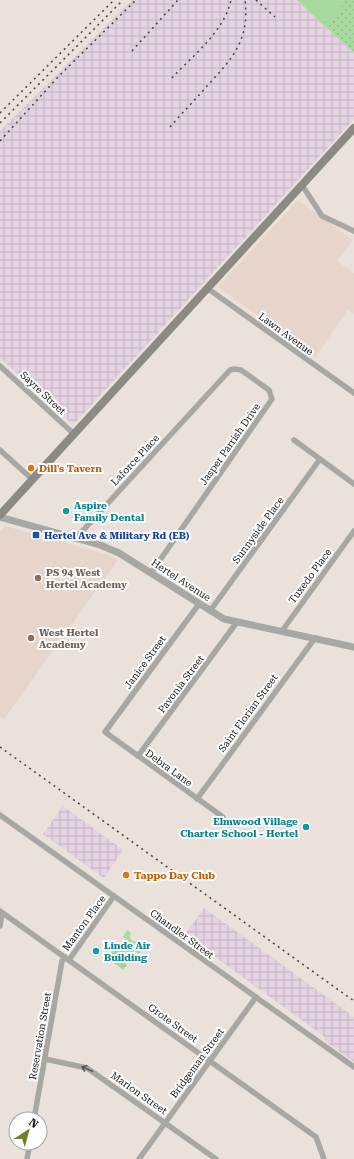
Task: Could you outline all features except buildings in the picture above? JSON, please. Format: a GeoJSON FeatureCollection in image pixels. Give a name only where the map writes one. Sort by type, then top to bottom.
{"type":"FeatureCollection","features":[{"type":"Feature","properties":{"kind":"main road"},"geometry":{"type":"LineString","coordinates":[[0,516],[32,479],[354,128]]}},
{"type":"Feature","properties":{"kind":"street"},"geometry":{"type":"LineString","coordinates":[[302,185],[322,216],[354,231]]}},
{"type":"Feature","properties":{"kind":"street","name":"Lawn Avenue"},"geometry":{"type":"LineString","coordinates":[[207,288],[354,393]]}},
{"type":"Feature","properties":{"kind":"street","name":"Sayre Street"},"geometry":{"type":"LineString","coordinates":[[0,366],[74,434]]}},
{"type":"Feature","properties":{"kind":"street","name":"Jasper Parrish Drive"},"geometry":{"type":"LineString","coordinates":[[151,573],[271,401],[272,396],[270,390],[238,369],[230,370],[207,395]]}},
{"type":"Feature","properties":{"kind":"street","name":"Laforce Place"},"geometry":{"type":"LineString","coordinates":[[76,538],[207,395]]}},
{"type":"Feature","properties":{"kind":"street"},"geometry":{"type":"LineString","coordinates":[[294,440],[354,484]]}},
{"type":"Feature","properties":{"kind":"street"},"geometry":{"type":"LineString","coordinates":[[0,450],[32,479]]}},
{"type":"Feature","properties":{"kind":"street","name":"Sunnyside Place"},"geometry":{"type":"LineString","coordinates":[[210,611],[320,459]]}},
{"type":"Feature","properties":{"kind":"street","name":"Hertel Avenue"},"geometry":{"type":"LineString","coordinates":[[0,516],[100,545],[119,553],[224,619],[354,647]]}},
{"type":"Feature","properties":{"kind":"street","name":"Tuxedo Place"},"geometry":{"type":"LineString","coordinates":[[282,632],[354,531]]}},
{"type":"Feature","properties":{"kind":"street","name":"Janice Street"},"geometry":{"type":"LineString","coordinates":[[105,732],[199,604]]}},
{"type":"Feature","properties":{"kind":"street","name":"Pavonia Street"},"geometry":{"type":"LineString","coordinates":[[138,756],[237,622]]}},
{"type":"Feature","properties":{"kind":"street","name":"Saint Florian Street"},"geometry":{"type":"LineString","coordinates":[[197,799],[315,638]]}},
{"type":"Feature","properties":{"kind":"street","name":"Debra Lane"},"geometry":{"type":"LineString","coordinates":[[105,732],[223,818]]}},
{"type":"Feature","properties":{"kind":"street","name":"Chandler Street"},"geometry":{"type":"LineString","coordinates":[[0,815],[354,1068]]}},
{"type":"Feature","properties":{"kind":"street","name":"Manton Place"},"geometry":{"type":"LineString","coordinates":[[67,958],[114,896]]}},
{"type":"Feature","properties":{"kind":"street"},"geometry":{"type":"LineString","coordinates":[[0,926],[1,912]]}},
{"type":"Feature","properties":{"kind":"street","name":"Grote Street"},"geometry":{"type":"LineString","coordinates":[[1,912],[316,1137],[324,1159]]}},
{"type":"Feature","properties":{"kind":"street","name":"Reservation Street"},"geometry":{"type":"LineString","coordinates":[[35,1111],[62,961],[67,958]]}},
{"type":"Feature","properties":{"kind":"street","name":"Bridgeman Street"},"geometry":{"type":"LineString","coordinates":[[139,1159],[256,997]]}},
{"type":"Feature","properties":{"kind":"street","name":"Marion Street"},"geometry":{"type":"LineString","coordinates":[[45,1059],[87,1068],[216,1159]]}},
{"type":"Feature","properties":{"kind":"shaded area"},"geometry":{"type":"Polygon","coordinates":[[[132,0],[297,0],[354,53],[354,119],[73,425],[0,358],[0,131],[132,0]]]}},
{"type":"Feature","properties":{"kind":"shaded area"},"geometry":{"type":"Polygon","coordinates":[[[298,200],[353,240],[337,261],[354,273],[354,314],[348,310],[315,357],[218,287],[298,200]]]}},
{"type":"Feature","properties":{"kind":"shaded area","name":"West Hertel Academy"},"geometry":{"type":"Polygon","coordinates":[[[5,526],[106,554],[118,560],[4,719],[0,716],[0,531],[5,526]]]}},
{"type":"Feature","properties":{"kind":"shaded area"},"geometry":{"type":"Polygon","coordinates":[[[63,806],[123,850],[104,878],[43,834],[63,806]]]}},
{"type":"Feature","properties":{"kind":"shaded area"},"geometry":{"type":"Polygon","coordinates":[[[204,908],[354,1017],[354,1062],[325,1041],[325,1037],[185,935],[204,908]]]}},
{"type":"Feature","properties":{"kind":"green space"},"geometry":{"type":"Polygon","coordinates":[[[297,0],[354,0],[354,53],[297,0]]]}},
{"type":"Feature","properties":{"kind":"green space"},"geometry":{"type":"Polygon","coordinates":[[[298,0],[346,0],[337,13],[323,25],[298,0]]]}},
{"type":"Feature","properties":{"kind":"green space"},"geometry":{"type":"Polygon","coordinates":[[[127,930],[131,933],[130,937],[132,941],[137,942],[140,940],[146,944],[139,954],[134,951],[125,964],[127,965],[123,970],[107,958],[114,948],[119,951],[127,940],[123,937],[127,930]]]}},
{"type":"Feature","properties":{"kind":"railway"},"geometry":{"type":"LineString","coordinates":[[0,113],[114,0]]}},
{"type":"Feature","properties":{"kind":"railway"},"geometry":{"type":"LineString","coordinates":[[0,123],[123,0]]}},
{"type":"Feature","properties":{"kind":"railway"},"geometry":{"type":"LineString","coordinates":[[0,141],[59,76],[136,0]]}},
{"type":"Feature","properties":{"kind":"railway"},"geometry":{"type":"LineString","coordinates":[[132,51],[178,0]]}},
{"type":"Feature","properties":{"kind":"railway"},"geometry":{"type":"LineString","coordinates":[[172,78],[215,33],[227,12],[231,0]]}},
{"type":"Feature","properties":{"kind":"railway"},"geometry":{"type":"LineString","coordinates":[[170,127],[224,67],[237,48],[245,27],[245,0]]}},
{"type":"Feature","properties":{"kind":"railway"},"geometry":{"type":"LineString","coordinates":[[256,0],[275,17]]}},
{"type":"Feature","properties":{"kind":"railway"},"geometry":{"type":"LineString","coordinates":[[0,747],[354,1001]]}},
{"type":"Feature","properties":{"kind":"place","name":"Dill's Tavern"},"geometry":{"type":"Point","coordinates":[31,468]}},
{"type":"Feature","properties":{"kind":"place","name":"Aspire Family Dental"},"geometry":{"type":"Point","coordinates":[66,511]}},
{"type":"Feature","properties":{"kind":"place","name":"Hertel Ave & Military Rd (EB)"},"geometry":{"type":"Point","coordinates":[36,535]}},
{"type":"Feature","properties":{"kind":"place","name":"PS 94 West Hertel Academy"},"geometry":{"type":"Point","coordinates":[38,578]}},
{"type":"Feature","properties":{"kind":"place","name":"West Hertel Academy"},"geometry":{"type":"Point","coordinates":[31,638]}},
{"type":"Feature","properties":{"kind":"place","name":"Elmwood Village Charter School - Hertel"},"geometry":{"type":"Point","coordinates":[306,827]}},
{"type":"Feature","properties":{"kind":"place","name":"Tappo Day Club"},"geometry":{"type":"Point","coordinates":[126,875]}},
{"type":"Feature","properties":{"kind":"place","name":"Linde Air Building"},"geometry":{"type":"Point","coordinates":[96,951]}}]}
